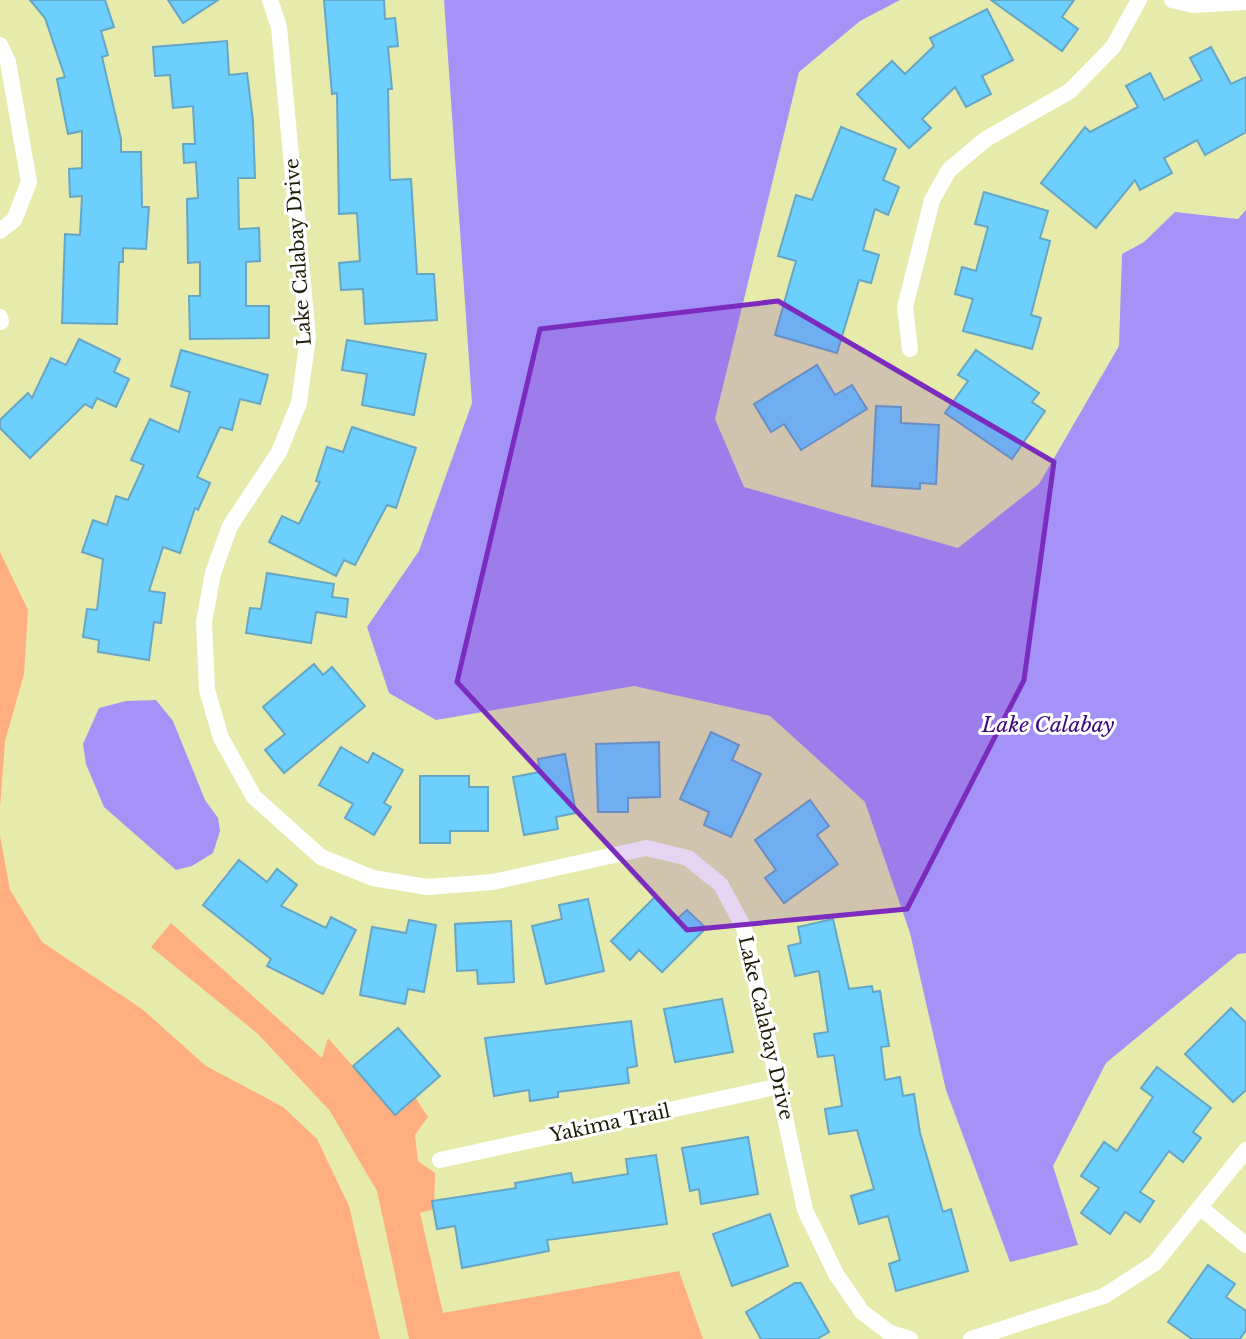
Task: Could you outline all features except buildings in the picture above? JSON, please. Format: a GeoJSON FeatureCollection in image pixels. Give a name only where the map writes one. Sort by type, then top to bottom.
{"type":"FeatureCollection","features":[{"type":"Feature","properties":{"kind":"street","name":"Lake Calabay Drive"},"geometry":{"type":"LineString","coordinates":[[270,0],[279,27],[308,337],[299,403],[279,452],[230,526],[213,573],[204,622],[207,690],[221,738],[254,797],[321,856],[373,878],[428,887],[493,882],[646,848],[688,858],[721,885],[744,928],[805,1210],[836,1274],[862,1312],[890,1333],[910,1339]]}},
{"type":"Feature","properties":{"kind":"street"},"geometry":{"type":"LineString","coordinates":[[910,349],[905,307],[932,200],[950,170],[986,139],[1070,91],[1113,47],[1139,0]]}},
{"type":"Feature","properties":{"kind":"street"},"geometry":{"type":"LineString","coordinates":[[1172,0],[1193,5],[1246,2]]}},
{"type":"Feature","properties":{"kind":"street"},"geometry":{"type":"LineString","coordinates":[[0,45],[8,62],[29,182],[14,220],[0,231]]}},
{"type":"Feature","properties":{"kind":"street","name":"Yakima Trail"},"geometry":{"type":"LineString","coordinates":[[440,1160],[780,1086]]}},
{"type":"Feature","properties":{"kind":"street"},"geometry":{"type":"LineString","coordinates":[[971,1339],[1104,1296],[1155,1263],[1246,1150]]}},
{"type":"Feature","properties":{"kind":"street"},"geometry":{"type":"LineString","coordinates":[[1201,1208],[1246,1245]]}},
{"type":"Feature","properties":{"kind":"highlighted area"},"geometry":{"type":"Polygon","coordinates":[[[778,301],[1054,462],[1024,680],[907,909],[687,930],[457,682],[540,329],[778,301]]]}},
{"type":"Feature","properties":{"kind":"shaded area"},"geometry":{"type":"Polygon","coordinates":[[[0,552],[28,610],[24,674],[5,741],[0,808],[0,552]]]}},
{"type":"Feature","properties":{"kind":"shaded area"},"geometry":{"type":"Polygon","coordinates":[[[0,836],[10,890],[42,942],[142,1009],[206,1066],[283,1107],[317,1139],[349,1206],[380,1339],[0,1339],[0,836]]]}},
{"type":"Feature","properties":{"kind":"shaded area"},"geometry":{"type":"Polygon","coordinates":[[[171,923],[322,1058],[328,1038],[395,1114],[415,1097],[428,1117],[415,1135],[418,1161],[435,1173],[434,1209],[420,1213],[443,1313],[679,1271],[703,1339],[409,1339],[377,1191],[330,1111],[257,1033],[151,947],[171,923]]]}},
{"type":"Feature","properties":{"kind":"water","name":"Lake Calabay"},"geometry":{"type":"Polygon","coordinates":[[[444,0],[900,0],[860,21],[799,72],[715,419],[744,487],[958,548],[1039,484],[1119,346],[1122,254],[1144,242],[1175,212],[1238,219],[1246,210],[1246,953],[1238,954],[1106,1063],[1053,1166],[1078,1245],[1010,1262],[946,1090],[910,933],[865,802],[770,716],[634,686],[436,720],[389,693],[367,627],[419,551],[472,403],[444,0]]]}},
{"type":"Feature","properties":{"kind":"water"},"geometry":{"type":"Polygon","coordinates":[[[156,700],[173,721],[205,800],[218,818],[220,831],[213,853],[192,866],[176,870],[104,807],[86,764],[83,744],[99,708],[126,701],[156,700]]]}}]}
